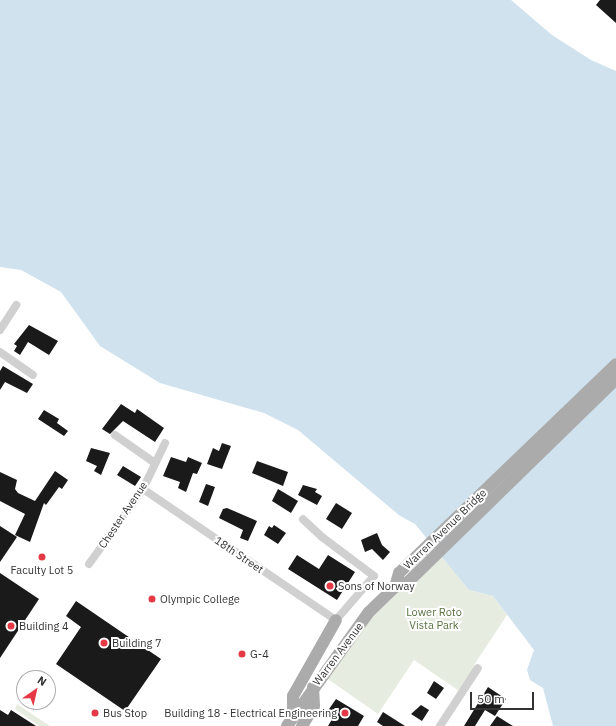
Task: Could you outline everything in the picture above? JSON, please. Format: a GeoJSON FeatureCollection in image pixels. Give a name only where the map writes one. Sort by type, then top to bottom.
{"type":"FeatureCollection","features":[{"type":"Feature","properties":{"kind":"main road","name":"Warren Avenue Bridge"},"geometry":{"type":"LineString","coordinates":[[395,587],[399,573],[616,364]]}},
{"type":"Feature","properties":{"kind":"main road","name":"Warren Avenue Bridge"},"geometry":{"type":"LineString","coordinates":[[395,587],[408,582],[616,379]]}},
{"type":"Feature","properties":{"kind":"main road","name":"Warren Avenue"},"geometry":{"type":"LineString","coordinates":[[290,721],[358,626],[395,587]]}},
{"type":"Feature","properties":{"kind":"main road"},"geometry":{"type":"LineString","coordinates":[[290,721],[293,696],[336,620]]}},
{"type":"Feature","properties":{"kind":"main road"},"geometry":{"type":"LineString","coordinates":[[302,726],[314,706],[313,687]]}},
{"type":"Feature","properties":{"kind":"street"},"geometry":{"type":"LineString","coordinates":[[0,330],[16,306]]}},
{"type":"Feature","properties":{"kind":"street"},"geometry":{"type":"LineString","coordinates":[[0,352],[33,375]]}},
{"type":"Feature","properties":{"kind":"street"},"geometry":{"type":"LineString","coordinates":[[115,435],[155,463]]}},
{"type":"Feature","properties":{"kind":"street","name":"Chester Avenue"},"geometry":{"type":"LineString","coordinates":[[89,564],[143,489],[166,444]]}},
{"type":"Feature","properties":{"kind":"street","name":"18th Street"},"geometry":{"type":"LineString","coordinates":[[143,489],[336,620]]}},
{"type":"Feature","properties":{"kind":"street"},"geometry":{"type":"LineString","coordinates":[[303,519],[322,538],[374,576],[336,620]]}},
{"type":"Feature","properties":{"kind":"street"},"geometry":{"type":"LineString","coordinates":[[440,726],[478,668]]}},
{"type":"Feature","properties":{"kind":"green space","name":"Lower Roto Vista Park"},"geometry":{"type":"Polygon","coordinates":[[[439,552],[469,590],[493,596],[507,615],[474,665],[478,668],[462,693],[414,660],[378,714],[322,675],[358,626],[439,552]]]}},
{"type":"Feature","properties":{"kind":"green space"},"geometry":{"type":"Polygon","coordinates":[[[16,710],[26,710],[50,726],[39,726],[16,710]]]}},
{"type":"Feature","properties":{"kind":"water"},"geometry":{"type":"Polygon","coordinates":[[[0,0],[511,0],[552,35],[591,60],[616,71],[616,726],[553,726],[543,688],[530,680],[527,670],[534,650],[493,596],[469,590],[415,524],[400,516],[298,430],[264,413],[160,383],[100,346],[61,292],[21,270],[0,267],[0,0]]]}},
{"type":"Feature","properties":{"kind":"building"},"geometry":{"type":"Polygon","coordinates":[[[600,0],[616,0],[616,23],[596,5],[600,0]]]}},
{"type":"Feature","properties":{"kind":"building"},"geometry":{"type":"Polygon","coordinates":[[[29,325],[58,341],[49,355],[28,342],[20,355],[14,351],[17,346],[14,344],[29,325]]]}},
{"type":"Feature","properties":{"kind":"building"},"geometry":{"type":"Polygon","coordinates":[[[3,366],[33,384],[27,393],[5,382],[0,390],[0,371],[3,366]]]}},
{"type":"Feature","properties":{"kind":"building"},"geometry":{"type":"Polygon","coordinates":[[[121,404],[135,413],[137,409],[164,428],[155,442],[123,421],[110,434],[102,429],[121,404]]]}},
{"type":"Feature","properties":{"kind":"building"},"geometry":{"type":"Polygon","coordinates":[[[44,410],[59,419],[57,423],[68,431],[64,436],[38,419],[44,410]]]}},
{"type":"Feature","properties":{"kind":"building"},"geometry":{"type":"Polygon","coordinates":[[[222,443],[231,446],[222,469],[207,464],[213,448],[219,451],[222,443]]]}},
{"type":"Feature","properties":{"kind":"building"},"geometry":{"type":"Polygon","coordinates":[[[91,448],[110,453],[101,475],[94,471],[97,466],[86,461],[91,448]]]}},
{"type":"Feature","properties":{"kind":"building"},"geometry":{"type":"Polygon","coordinates":[[[171,457],[186,462],[188,457],[202,463],[197,474],[193,473],[186,492],[178,488],[180,482],[163,476],[171,457]]]}},
{"type":"Feature","properties":{"kind":"building"},"geometry":{"type":"Polygon","coordinates":[[[257,461],[288,472],[283,486],[252,473],[257,461]]]}},
{"type":"Feature","properties":{"kind":"building"},"geometry":{"type":"Polygon","coordinates":[[[123,466],[141,477],[135,486],[117,475],[123,466]]]}},
{"type":"Feature","properties":{"kind":"building"},"geometry":{"type":"Polygon","coordinates":[[[55,471],[68,480],[62,489],[59,487],[46,505],[44,503],[30,542],[15,535],[25,514],[0,501],[0,472],[17,480],[15,489],[18,493],[35,501],[55,471]]]}},
{"type":"Feature","properties":{"kind":"building"},"geometry":{"type":"Polygon","coordinates":[[[206,484],[215,487],[208,506],[199,502],[206,484]]]}},
{"type":"Feature","properties":{"kind":"building"},"geometry":{"type":"Polygon","coordinates":[[[303,485],[317,489],[315,492],[322,496],[317,505],[298,495],[303,485]]]}},
{"type":"Feature","properties":{"kind":"building"},"geometry":{"type":"Polygon","coordinates":[[[278,489],[298,501],[291,513],[272,501],[278,489]]]}},
{"type":"Feature","properties":{"kind":"building"},"geometry":{"type":"Polygon","coordinates":[[[336,503],[352,513],[342,529],[326,519],[336,503]]]}},
{"type":"Feature","properties":{"kind":"building"},"geometry":{"type":"Polygon","coordinates":[[[227,508],[257,521],[248,541],[240,538],[243,530],[219,518],[223,509],[227,508]]]}},
{"type":"Feature","properties":{"kind":"building"},"geometry":{"type":"Polygon","coordinates":[[[274,525],[286,533],[278,544],[264,535],[269,526],[272,528],[274,525]]]}},
{"type":"Feature","properties":{"kind":"building"},"geometry":{"type":"Polygon","coordinates":[[[0,526],[17,537],[0,562],[0,526]]]}},
{"type":"Feature","properties":{"kind":"building"},"geometry":{"type":"Polygon","coordinates":[[[377,533],[382,545],[390,552],[383,560],[372,549],[365,552],[361,540],[377,533]]]}},
{"type":"Feature","properties":{"kind":"building","name":"Sons of Norway"},"geometry":{"type":"Polygon","coordinates":[[[297,555],[319,569],[328,555],[355,572],[337,600],[288,569],[297,555]]]}},
{"type":"Feature","properties":{"kind":"building","name":"Building 4"},"geometry":{"type":"Polygon","coordinates":[[[0,573],[39,599],[0,658],[0,573]]]}},
{"type":"Feature","properties":{"kind":"building","name":"Building 7"},"geometry":{"type":"Polygon","coordinates":[[[76,601],[161,659],[125,711],[56,664],[81,627],[66,616],[76,601]]]}},
{"type":"Feature","properties":{"kind":"building"},"geometry":{"type":"Polygon","coordinates":[[[434,681],[444,688],[436,699],[427,693],[434,681]]]}},
{"type":"Feature","properties":{"kind":"building"},"geometry":{"type":"Polygon","coordinates":[[[488,687],[506,699],[495,716],[485,710],[475,726],[464,726],[488,687]]]}},
{"type":"Feature","properties":{"kind":"building","name":"Building 18 - Electrical Engineering"},"geometry":{"type":"Polygon","coordinates":[[[336,699],[364,716],[358,726],[328,726],[334,716],[327,712],[336,699]]]}},
{"type":"Feature","properties":{"kind":"building"},"geometry":{"type":"Polygon","coordinates":[[[421,705],[429,710],[422,721],[411,714],[421,705]]]}},
{"type":"Feature","properties":{"kind":"building"},"geometry":{"type":"Polygon","coordinates":[[[0,710],[8,715],[11,710],[36,726],[0,726],[0,710]]]}},
{"type":"Feature","properties":{"kind":"building"},"geometry":{"type":"Polygon","coordinates":[[[383,712],[405,726],[383,726],[377,722],[383,712]]]}},
{"type":"Feature","properties":{"kind":"building"},"geometry":{"type":"Polygon","coordinates":[[[497,716],[513,726],[490,726],[497,716]]]}},
{"type":"Feature","properties":{"kind":"place","name":"Faculty Lot 5"},"geometry":{"type":"Point","coordinates":[42,557]}},
{"type":"Feature","properties":{"kind":"place","name":"Sons of Norway"},"geometry":{"type":"Point","coordinates":[330,586]}},
{"type":"Feature","properties":{"kind":"place","name":"Olympic College"},"geometry":{"type":"Point","coordinates":[152,599]}},
{"type":"Feature","properties":{"kind":"place","name":"Building 4"},"geometry":{"type":"Point","coordinates":[11,626]}},
{"type":"Feature","properties":{"kind":"place","name":"Building 7"},"geometry":{"type":"Point","coordinates":[104,643]}},
{"type":"Feature","properties":{"kind":"place","name":"G-4"},"geometry":{"type":"Point","coordinates":[242,654]}},
{"type":"Feature","properties":{"kind":"place","name":"Bus Stop"},"geometry":{"type":"Point","coordinates":[95,713]}},
{"type":"Feature","properties":{"kind":"place","name":"Building 18 - Electrical Engineering"},"geometry":{"type":"Point","coordinates":[345,713]}}]}
